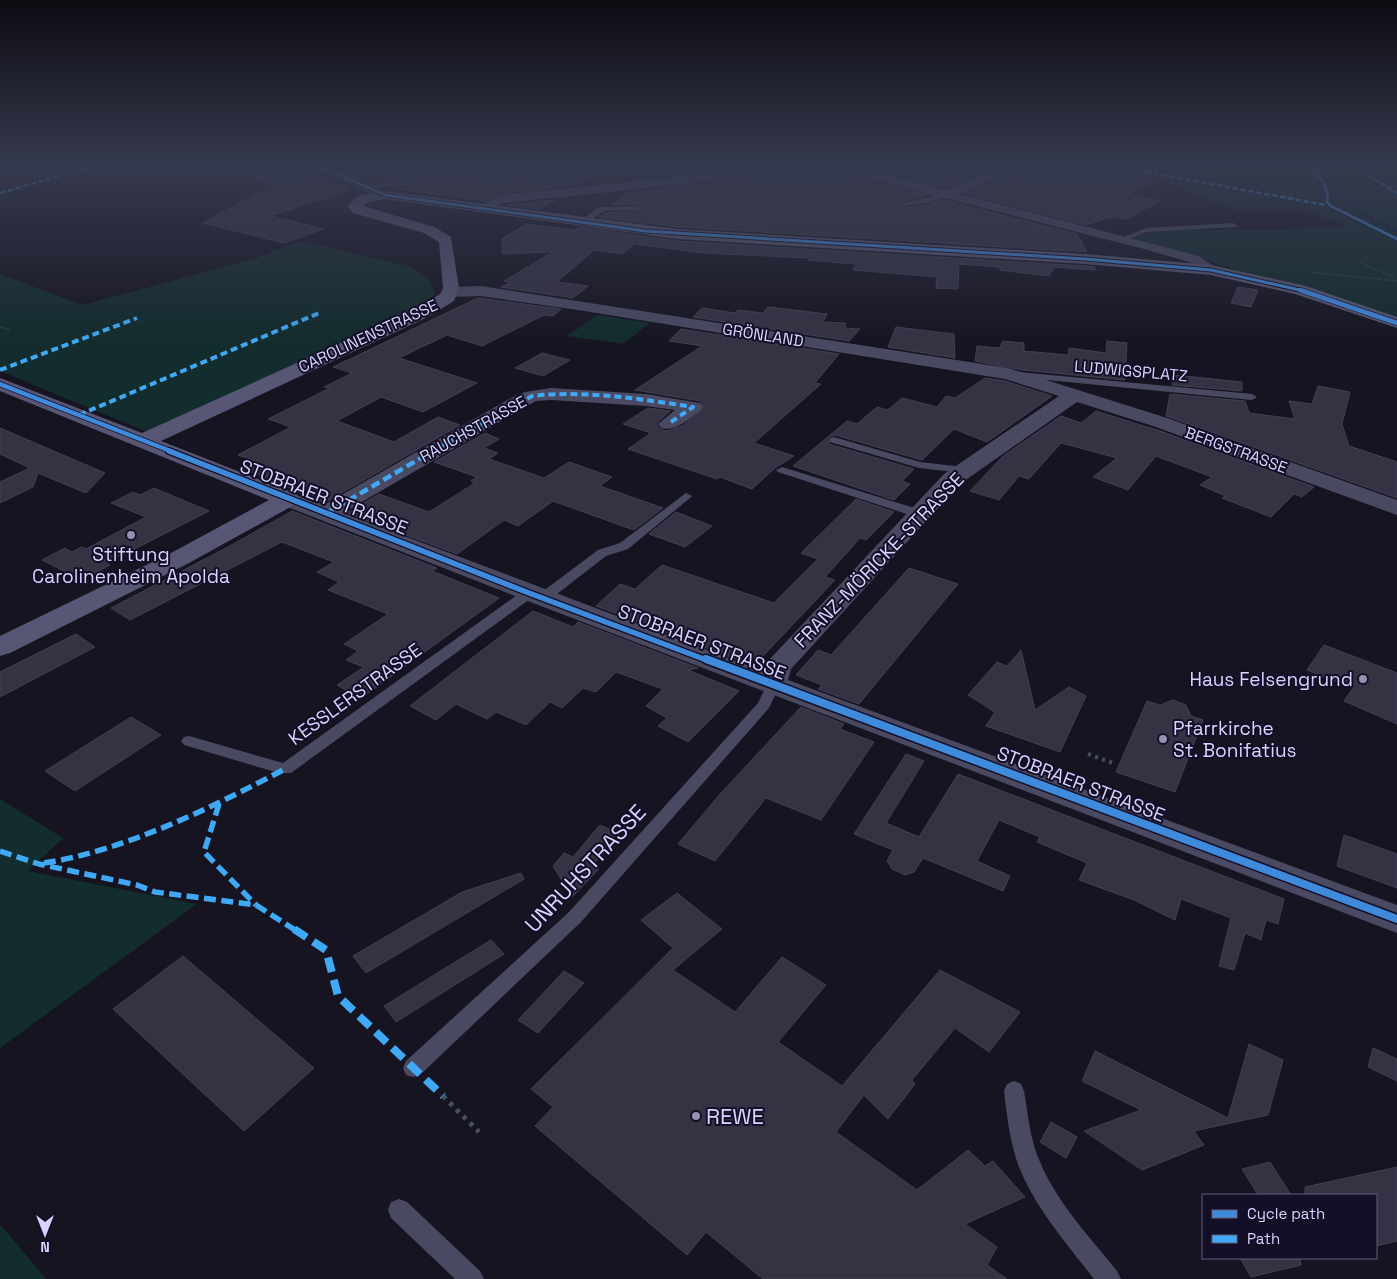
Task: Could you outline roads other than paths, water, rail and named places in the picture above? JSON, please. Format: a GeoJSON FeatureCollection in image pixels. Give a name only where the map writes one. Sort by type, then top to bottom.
{"type":"FeatureCollection","features":[{"type":"Feature","properties":{"kind":"street","name":"CAROLINENSTRASSE"},"geometry":{"type":"LineString","coordinates":[[143,441],[422,312],[448,297],[450,292],[446,240],[440,234],[412,226]]}},
{"type":"Feature","properties":{"kind":"street"},"geometry":{"type":"LineString","coordinates":[[611,226],[677,234],[1159,264],[1211,270],[1300,290],[1397,323]]}},
{"type":"Feature","properties":{"kind":"street"},"geometry":{"type":"LineString","coordinates":[[1069,226],[1194,259],[1211,270]]}},
{"type":"Feature","properties":{"kind":"street","name":"GRÖNLAND"},"geometry":{"type":"LineString","coordinates":[[450,292],[481,291],[1008,374],[1074,395]]}},
{"type":"Feature","properties":{"kind":"street","name":"STOBRAER STRASSE"},"geometry":{"type":"LineString","coordinates":[[0,384],[536,596],[1397,919]]}},
{"type":"Feature","properties":{"kind":"street","name":"RAUCHSTRASSE"},"geometry":{"type":"LineString","coordinates":[[325,514],[516,403],[532,396],[551,394],[646,400],[693,407],[668,424]]}},
{"type":"Feature","properties":{"kind":"street","name":"FRANZ-MÖRICKE-STRASSE"},"geometry":{"type":"LineString","coordinates":[[774,686],[778,667],[920,514],[964,470],[1074,395]]}},
{"type":"Feature","properties":{"kind":"street","name":"BERGSTRASSE"},"geometry":{"type":"LineString","coordinates":[[1074,395],[1160,422],[1397,508]]}},
{"type":"Feature","properties":{"kind":"street"},"geometry":{"type":"LineString","coordinates":[[0,647],[180,558],[288,499]]}},
{"type":"Feature","properties":{"kind":"lane"},"geometry":{"type":"LineString","coordinates":[[1123,239],[1146,230],[1221,226]]}},
{"type":"Feature","properties":{"kind":"lane","name":"LUDWIGSPLATZ"},"geometry":{"type":"LineString","coordinates":[[1008,374],[1252,397]]}},
{"type":"Feature","properties":{"kind":"lane"},"geometry":{"type":"LineString","coordinates":[[834,440],[919,465],[964,470]]}},
{"type":"Feature","properties":{"kind":"lane"},"geometry":{"type":"LineString","coordinates":[[782,470],[920,514]]}},
{"type":"Feature","properties":{"kind":"lane"},"geometry":{"type":"LineString","coordinates":[[536,596],[602,553],[624,546],[686,496]]}},
{"type":"Feature","properties":{"kind":"lane","name":"KESSLERSTRASSE"},"geometry":{"type":"LineString","coordinates":[[189,741],[285,769],[536,596]]}},
{"type":"Feature","properties":{"kind":"lane","name":"UNRUHSTRASSE"},"geometry":{"type":"LineString","coordinates":[[413,1068],[575,917],[764,706],[774,686]]}},
{"type":"Feature","properties":{"kind":"lane"},"geometry":{"type":"LineString","coordinates":[[1014,1091],[1021,1137],[1037,1179],[1109,1279]]}},
{"type":"Feature","properties":{"kind":"lane"},"geometry":{"type":"LineString","coordinates":[[399,1210],[472,1279]]}},
{"type":"Feature","properties":{"kind":"waterway"},"geometry":{"type":"LineString","coordinates":[[1387,226],[1397,231]]}},
{"type":"Feature","properties":{"kind":"place","name":"Stiftung Carolinenheim Apolda"},"geometry":{"type":"Point","coordinates":[131,535]}},
{"type":"Feature","properties":{"kind":"place","name":"Haus Felsengrund"},"geometry":{"type":"Point","coordinates":[1363,679]}},
{"type":"Feature","properties":{"kind":"place","name":"Pfarrkirche St. Bonifatius"},"geometry":{"type":"Point","coordinates":[1163,739]}},
{"type":"Feature","properties":{"kind":"place","name":"REWE"},"geometry":{"type":"Point","coordinates":[696,1116]}}]}
